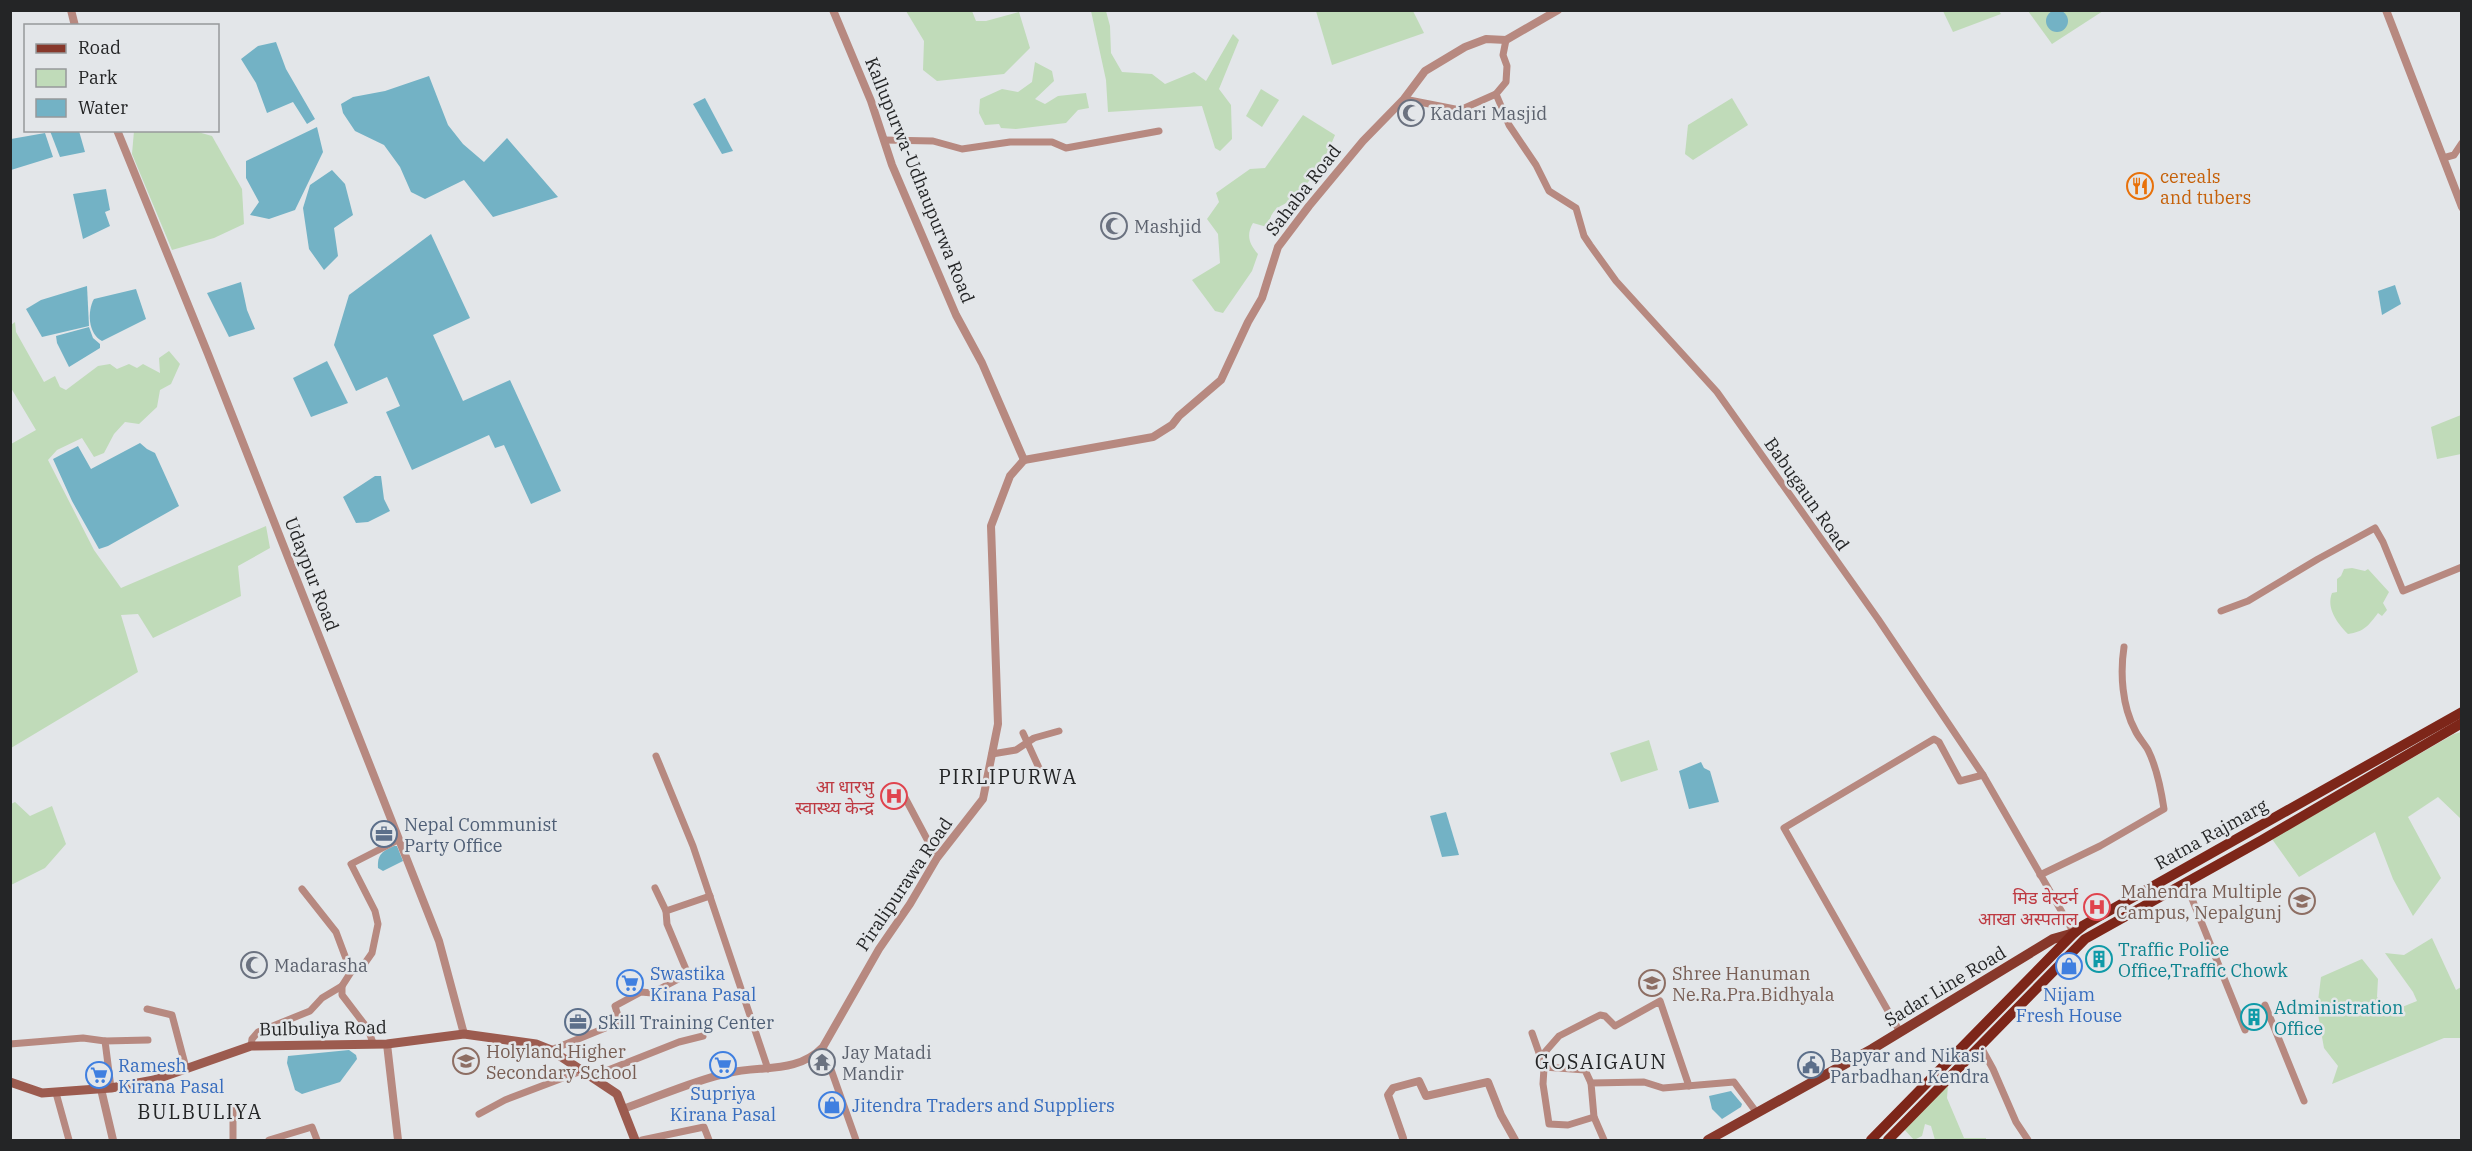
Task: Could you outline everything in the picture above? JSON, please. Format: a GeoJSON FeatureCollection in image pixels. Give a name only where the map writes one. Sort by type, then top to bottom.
{"type":"FeatureCollection","features":[{"type":"Feature","properties":{"kind":"highway","name":"Ratna Rajmarg"},"geometry":{"type":"LineString","coordinates":[[1871,1140],[2074,933],[2179,870],[2462,712]]}},
{"type":"Feature","properties":{"kind":"highway","name":"Ratna Rajmarg"},"geometry":{"type":"LineString","coordinates":[[1888,1140],[2085,939],[2462,723]]}},
{"type":"Feature","properties":{"kind":"main road","name":"Sadar Line Road"},"geometry":{"type":"LineString","coordinates":[[1708,1140],[1900,1032],[2053,939],[2074,933]]}},
{"type":"Feature","properties":{"kind":"main road","name":"Bulbuliya Road"},"geometry":{"type":"LineString","coordinates":[[10,1082],[42,1093],[106,1089],[154,1080],[251,1046],[387,1044],[464,1034],[536,1044],[551,1050],[584,1070],[617,1094],[635,1140]]}},
{"type":"Feature","properties":{"kind":"street","name":"Kallupurwa-Udhaupurwa Road"},"geometry":{"type":"LineString","coordinates":[[833,10],[871,101],[892,165],[956,315],[982,363],[1024,460]]}},
{"type":"Feature","properties":{"kind":"street","name":"Sahaba Road"},"geometry":{"type":"LineString","coordinates":[[1024,460],[1153,437],[1172,425],[1179,416],[1221,380],[1262,298],[1278,247],[1363,141],[1404,99],[1425,71],[1465,47],[1485,39],[1506,40],[1558,10]]}},
{"type":"Feature","properties":{"kind":"street"},"geometry":{"type":"LineString","coordinates":[[2386,10],[2462,207]]}},
{"type":"Feature","properties":{"kind":"street"},"geometry":{"type":"LineString","coordinates":[[1404,99],[1460,110],[1481,102],[1496,93],[1506,82],[1507,66],[1503,55],[1506,40]]}},
{"type":"Feature","properties":{"kind":"street","name":"Babugaun Road"},"geometry":{"type":"LineString","coordinates":[[1496,93],[1509,125],[1536,165],[1549,191],[1576,208],[1584,236],[1616,281],[1717,392],[1878,619],[1983,775],[2074,933]]}},
{"type":"Feature","properties":{"kind":"street"},"geometry":{"type":"LineString","coordinates":[[884,140],[933,141],[962,148],[1010,142],[1052,142],[1066,148],[1159,131]]}},
{"type":"Feature","properties":{"kind":"street","name":"Udaypur Road"},"geometry":{"type":"LineString","coordinates":[[118,132],[213,365],[439,941],[464,1034]]}},
{"type":"Feature","properties":{"kind":"street"},"geometry":{"type":"LineString","coordinates":[[2443,158],[2454,155],[2462,143]]}},
{"type":"Feature","properties":{"kind":"street","name":"Piralipurawa Road"},"geometry":{"type":"LineString","coordinates":[[623,1109],[728,1072],[768,1069],[802,1063],[814,1057],[823,1047],[879,949],[910,904],[937,858],[983,799],[998,724],[991,526],[1010,476],[1024,460]]}},
{"type":"Feature","properties":{"kind":"street"},"geometry":{"type":"LineString","coordinates":[[2221,611],[2248,601],[2375,528],[2384,543],[2403,591],[2462,567]]}},
{"type":"Feature","properties":{"kind":"street"},"geometry":{"type":"LineString","coordinates":[[2040,875],[2100,846],[2164,809],[2158,775],[2148,750],[2134,729],[2126,701],[2121,666],[2124,647]]}},
{"type":"Feature","properties":{"kind":"street"},"geometry":{"type":"LineString","coordinates":[[992,754],[1016,750],[1034,738],[1059,731]]}},
{"type":"Feature","properties":{"kind":"street"},"geometry":{"type":"LineString","coordinates":[[1023,733],[1039,768]]}},
{"type":"Feature","properties":{"kind":"street"},"geometry":{"type":"LineString","coordinates":[[1900,1032],[1784,828],[1931,740],[1938,742],[1960,782],[1983,775]]}},
{"type":"Feature","properties":{"kind":"street"},"geometry":{"type":"LineString","coordinates":[[656,756],[693,846],[768,1069]]}},
{"type":"Feature","properties":{"kind":"street"},"geometry":{"type":"LineString","coordinates":[[902,792],[937,858]]}},
{"type":"Feature","properties":{"kind":"street"},"geometry":{"type":"LineString","coordinates":[[251,1046],[252,1039],[258,1032],[310,1011],[322,998],[342,986],[351,972],[364,963],[372,953],[378,924],[375,911],[351,864],[398,840]]}},
{"type":"Feature","properties":{"kind":"street"},"geometry":{"type":"LineString","coordinates":[[2181,885],[2186,884],[2245,1030]]}},
{"type":"Feature","properties":{"kind":"street"},"geometry":{"type":"LineString","coordinates":[[551,1050],[620,1022],[615,1006],[641,992],[652,993],[688,974],[667,924],[666,911],[655,888]]}},
{"type":"Feature","properties":{"kind":"street"},"geometry":{"type":"LineString","coordinates":[[302,889],[336,932],[351,972]]}},
{"type":"Feature","properties":{"kind":"street"},"geometry":{"type":"LineString","coordinates":[[666,911],[710,896]]}},
{"type":"Feature","properties":{"kind":"street"},"geometry":{"type":"LineString","coordinates":[[342,986],[342,995],[368,1029],[373,1043]]}},
{"type":"Feature","properties":{"kind":"street"},"geometry":{"type":"LineString","coordinates":[[1594,1117],[1568,1125],[1549,1124],[1543,1084],[1544,1067],[1545,1052],[1559,1036],[1600,1015],[1605,1016],[1615,1026],[1660,1001],[1689,1086]]}},
{"type":"Feature","properties":{"kind":"street"},"geometry":{"type":"LineString","coordinates":[[2265,1005],[2304,1101]]}},
{"type":"Feature","properties":{"kind":"street"},"geometry":{"type":"LineString","coordinates":[[147,1009],[172,1016],[186,1068]]}},
{"type":"Feature","properties":{"kind":"street"},"geometry":{"type":"LineString","coordinates":[[1532,1033],[1544,1067]]}},
{"type":"Feature","properties":{"kind":"street"},"geometry":{"type":"LineString","coordinates":[[593,1076],[679,1042],[703,1036]]}},
{"type":"Feature","properties":{"kind":"street"},"geometry":{"type":"LineString","coordinates":[[10,1044],[83,1038],[105,1041],[148,1040]]}},
{"type":"Feature","properties":{"kind":"street"},"geometry":{"type":"LineString","coordinates":[[105,1041],[106,1089],[113,1140]]}},
{"type":"Feature","properties":{"kind":"street"},"geometry":{"type":"LineString","coordinates":[[387,1044],[398,1140]]}},
{"type":"Feature","properties":{"kind":"street"},"geometry":{"type":"LineString","coordinates":[[823,1047],[856,1140]]}},
{"type":"Feature","properties":{"kind":"street"},"geometry":{"type":"LineString","coordinates":[[1977,1050],[1982,1049],[2016,1122],[2028,1140]]}},
{"type":"Feature","properties":{"kind":"street"},"geometry":{"type":"LineString","coordinates":[[1544,1067],[1585,1070],[1591,1083],[1594,1117],[1604,1140]]}},
{"type":"Feature","properties":{"kind":"street"},"geometry":{"type":"LineString","coordinates":[[478,1114],[505,1100],[584,1070]]}},
{"type":"Feature","properties":{"kind":"street"},"geometry":{"type":"LineString","coordinates":[[1403,1138],[1388,1095],[1393,1088],[1419,1081],[1426,1096],[1488,1082],[1501,1115],[1515,1140]]}},
{"type":"Feature","properties":{"kind":"street"},"geometry":{"type":"LineString","coordinates":[[1591,1083],[1644,1082],[1663,1088],[1734,1082],[1757,1113]]}},
{"type":"Feature","properties":{"kind":"street"},"geometry":{"type":"LineString","coordinates":[[56,1093],[69,1140]]}},
{"type":"Feature","properties":{"kind":"street"},"geometry":{"type":"LineString","coordinates":[[233,1106],[233,1140]]}},
{"type":"Feature","properties":{"kind":"street"},"geometry":{"type":"LineString","coordinates":[[269,1140],[312,1127],[317,1140]]}},
{"type":"Feature","properties":{"kind":"street"},"geometry":{"type":"LineString","coordinates":[[642,1140],[704,1127],[709,1140]]}},
{"type":"Feature","properties":{"kind":"green space"},"geometry":{"type":"Polygon","coordinates":[[[906,11],[972,11],[976,21],[986,21],[1019,12],[1030,48],[1004,74],[937,81],[923,70],[924,41],[906,11]]]}},
{"type":"Feature","properties":{"kind":"green space"},"geometry":{"type":"Polygon","coordinates":[[[1091,11],[1106,11],[1110,26],[1111,53],[1122,72],[1152,74],[1165,84],[1194,72],[1206,81],[1233,34],[1239,40],[1219,89],[1231,105],[1232,139],[1220,151],[1215,148],[1202,106],[1108,112],[1106,80],[1091,11]]]}},
{"type":"Feature","properties":{"kind":"green space"},"geometry":{"type":"Polygon","coordinates":[[[1316,11],[1413,11],[1424,33],[1332,65],[1316,11]]]}},
{"type":"Feature","properties":{"kind":"green space"},"geometry":{"type":"Polygon","coordinates":[[[1943,11],[1999,11],[2001,14],[1953,32],[1943,11]]]}},
{"type":"Feature","properties":{"kind":"green space"},"geometry":{"type":"Polygon","coordinates":[[[2028,11],[2103,11],[2052,44],[2028,11]]]}},
{"type":"Feature","properties":{"kind":"green space"},"geometry":{"type":"Polygon","coordinates":[[[1035,62],[1052,71],[1054,81],[1035,99],[1045,104],[1058,96],[1086,93],[1089,108],[1078,110],[1066,123],[1016,129],[1001,128],[999,124],[985,125],[979,113],[980,99],[1002,89],[1018,92],[1032,82],[1035,62]]]}},
{"type":"Feature","properties":{"kind":"green space"},"geometry":{"type":"Polygon","coordinates":[[[1261,89],[1279,100],[1262,127],[1246,116],[1261,89]]]}},
{"type":"Feature","properties":{"kind":"green space"},"geometry":{"type":"Polygon","coordinates":[[[1732,98],[1748,125],[1693,160],[1685,154],[1688,125],[1732,98]]]}},
{"type":"Feature","properties":{"kind":"green space"},"geometry":{"type":"Polygon","coordinates":[[[1303,115],[1335,135],[1332,143],[1309,181],[1292,199],[1276,210],[1267,227],[1253,223],[1250,239],[1252,247],[1258,254],[1252,271],[1223,313],[1215,311],[1192,280],[1220,263],[1218,234],[1207,219],[1219,202],[1216,193],[1250,169],[1265,168],[1303,115]]]}},
{"type":"Feature","properties":{"kind":"green space"},"geometry":{"type":"Polygon","coordinates":[[[134,132],[198,132],[212,136],[242,189],[244,224],[214,238],[172,250],[132,154],[134,132]]]}},
{"type":"Feature","properties":{"kind":"green space"},"geometry":{"type":"Polygon","coordinates":[[[15,322],[16,332],[44,382],[55,376],[60,387],[66,390],[98,366],[110,364],[117,369],[129,364],[137,368],[143,364],[160,373],[159,358],[169,351],[180,364],[171,384],[160,390],[157,407],[139,424],[125,422],[114,434],[104,453],[94,457],[82,438],[57,450],[48,460],[94,550],[121,588],[266,526],[270,548],[238,566],[241,596],[153,638],[138,614],[121,615],[138,672],[11,748],[11,444],[36,430],[11,388],[11,325],[15,322]]]}},
{"type":"Feature","properties":{"kind":"green space"},"geometry":{"type":"Polygon","coordinates":[[[2461,415],[2461,454],[2437,459],[2431,427],[2461,415]]]}},
{"type":"Feature","properties":{"kind":"green space"},"geometry":{"type":"Polygon","coordinates":[[[2344,569],[2365,571],[2368,569],[2389,592],[2383,603],[2387,610],[2382,616],[2378,613],[2366,627],[2348,634],[2334,615],[2330,604],[2332,593],[2337,592],[2337,579],[2344,569]]]}},
{"type":"Feature","properties":{"kind":"green space"},"geometry":{"type":"Polygon","coordinates":[[[2461,732],[2461,819],[2438,797],[2408,817],[2441,878],[2413,916],[2393,879],[2375,832],[2299,877],[2272,839],[2461,732]]]}},
{"type":"Feature","properties":{"kind":"green space"},"geometry":{"type":"Polygon","coordinates":[[[1649,740],[1658,770],[1621,782],[1610,753],[1649,740]]]}},
{"type":"Feature","properties":{"kind":"green space"},"geometry":{"type":"Polygon","coordinates":[[[15,802],[30,816],[52,806],[66,844],[45,868],[11,885],[11,804],[15,802]]]}},
{"type":"Feature","properties":{"kind":"green space"},"geometry":{"type":"Polygon","coordinates":[[[2432,938],[2456,990],[2461,987],[2461,1038],[2444,1038],[2332,1084],[2338,1066],[2324,1048],[2317,1009],[2321,977],[2362,959],[2378,979],[2377,997],[2392,1011],[2417,1001],[2385,953],[2404,955],[2432,938]]]}},
{"type":"Feature","properties":{"kind":"green space"},"geometry":{"type":"Polygon","coordinates":[[[1948,1085],[1947,1098],[1964,1138],[1986,1138],[1986,1140],[1935,1140],[1931,1126],[1925,1124],[1922,1136],[1914,1140],[1903,1128],[1948,1085]]]}},
{"type":"Feature","properties":{"kind":"water"},"geometry":{"type":"Polygon","coordinates":[[[2057,10],[2065,13],[2068,21],[2065,29],[2057,32],[2049,29],[2046,21],[2049,13],[2057,10]]]}},
{"type":"Feature","properties":{"kind":"water"},"geometry":{"type":"Polygon","coordinates":[[[276,42],[286,69],[315,119],[307,124],[293,102],[267,113],[256,83],[241,59],[258,46],[276,42]]]}},
{"type":"Feature","properties":{"kind":"water"},"geometry":{"type":"Polygon","coordinates":[[[429,76],[448,125],[463,144],[484,162],[507,138],[558,197],[493,217],[464,180],[425,199],[411,192],[400,167],[384,145],[355,131],[343,113],[341,104],[353,97],[385,91],[429,76]]]}},
{"type":"Feature","properties":{"kind":"water"},"geometry":{"type":"Polygon","coordinates":[[[705,98],[733,151],[722,154],[693,104],[705,98]]]}},
{"type":"Feature","properties":{"kind":"water"},"geometry":{"type":"Polygon","coordinates":[[[317,127],[323,152],[295,210],[269,219],[250,215],[259,202],[246,178],[246,161],[317,127]]]}},
{"type":"Feature","properties":{"kind":"water"},"geometry":{"type":"Polygon","coordinates":[[[50,132],[79,132],[85,152],[60,157],[50,132]]]}},
{"type":"Feature","properties":{"kind":"water"},"geometry":{"type":"Polygon","coordinates":[[[45,133],[53,157],[11,170],[11,139],[45,133]]]}},
{"type":"Feature","properties":{"kind":"water"},"geometry":{"type":"Polygon","coordinates":[[[332,170],[345,184],[353,215],[334,228],[338,256],[324,270],[309,249],[303,208],[310,185],[332,170]]]}},
{"type":"Feature","properties":{"kind":"water"},"geometry":{"type":"Polygon","coordinates":[[[106,189],[110,210],[105,212],[110,226],[83,239],[73,194],[106,189]]]}},
{"type":"Feature","properties":{"kind":"water"},"geometry":{"type":"Polygon","coordinates":[[[431,234],[470,318],[433,335],[463,401],[510,380],[561,491],[531,504],[504,445],[495,448],[489,435],[412,470],[386,412],[400,406],[387,377],[356,391],[334,345],[349,295],[431,234]]]}},
{"type":"Feature","properties":{"kind":"water"},"geometry":{"type":"Polygon","coordinates":[[[241,282],[247,310],[255,329],[229,337],[207,293],[241,282]]]}},
{"type":"Feature","properties":{"kind":"water"},"geometry":{"type":"Polygon","coordinates":[[[2395,285],[2401,304],[2382,315],[2378,291],[2395,285]]]}},
{"type":"Feature","properties":{"kind":"water"},"geometry":{"type":"Polygon","coordinates":[[[87,286],[89,326],[42,337],[26,309],[41,300],[87,286]]]}},
{"type":"Feature","properties":{"kind":"water"},"geometry":{"type":"Polygon","coordinates":[[[136,289],[146,319],[102,341],[97,338],[90,322],[90,310],[94,299],[136,289]]]}},
{"type":"Feature","properties":{"kind":"water"},"geometry":{"type":"Polygon","coordinates":[[[89,327],[93,338],[100,344],[100,348],[69,367],[56,336],[89,327]]]}},
{"type":"Feature","properties":{"kind":"water"},"geometry":{"type":"Polygon","coordinates":[[[327,361],[348,403],[311,417],[293,378],[327,361]]]}},
{"type":"Feature","properties":{"kind":"water"},"geometry":{"type":"Polygon","coordinates":[[[140,443],[155,453],[179,506],[99,549],[72,501],[53,459],[78,446],[91,469],[140,443]]]}},
{"type":"Feature","properties":{"kind":"water"},"geometry":{"type":"Polygon","coordinates":[[[375,476],[381,476],[384,499],[390,511],[368,522],[356,523],[343,497],[375,476]]]}},
{"type":"Feature","properties":{"kind":"water"},"geometry":{"type":"Polygon","coordinates":[[[1701,762],[1704,768],[1710,771],[1719,802],[1689,809],[1679,771],[1701,762]]]}},
{"type":"Feature","properties":{"kind":"water"},"geometry":{"type":"Polygon","coordinates":[[[1446,812],[1459,855],[1442,857],[1430,816],[1446,812]]]}},
{"type":"Feature","properties":{"kind":"water"},"geometry":{"type":"Polygon","coordinates":[[[397,846],[403,861],[383,871],[378,868],[380,856],[397,846]]]}},
{"type":"Feature","properties":{"kind":"water"},"geometry":{"type":"Polygon","coordinates":[[[349,1050],[356,1055],[357,1059],[340,1082],[302,1094],[295,1090],[287,1063],[288,1056],[349,1050]]]}},
{"type":"Feature","properties":{"kind":"water"},"geometry":{"type":"Polygon","coordinates":[[[1731,1091],[1742,1104],[1722,1119],[1712,1109],[1709,1096],[1731,1091]]]}},
{"type":"Feature","properties":{"kind":"place","name":"Kadari Masjid"},"geometry":{"type":"Point","coordinates":[1411,113]}},
{"type":"Feature","properties":{"kind":"place","name":"cereals and tubers"},"geometry":{"type":"Point","coordinates":[2140,186]}},
{"type":"Feature","properties":{"kind":"place","name":"Mashjid"},"geometry":{"type":"Point","coordinates":[1114,226]}},
{"type":"Feature","properties":{"kind":"place","name":"आ धारभु स्वास्थ्य केन्द्र"},"geometry":{"type":"Point","coordinates":[894,796]}},
{"type":"Feature","properties":{"kind":"place","name":"Nepal Communist Party Office"},"geometry":{"type":"Point","coordinates":[384,834]}},
{"type":"Feature","properties":{"kind":"place","name":"Mahendra Multiple Campus, Nepalgunj"},"geometry":{"type":"Point","coordinates":[2302,901]}},
{"type":"Feature","properties":{"kind":"place","name":"मिड वेस्टर्न आखा अस्पताल"},"geometry":{"type":"Point","coordinates":[2097,907]}},
{"type":"Feature","properties":{"kind":"place","name":"Traffic Police Office,Traffic Chowk"},"geometry":{"type":"Point","coordinates":[2099,959]}},
{"type":"Feature","properties":{"kind":"place","name":"Madarasha"},"geometry":{"type":"Point","coordinates":[254,965]}},
{"type":"Feature","properties":{"kind":"place","name":"Nijam Fresh House"},"geometry":{"type":"Point","coordinates":[2069,966]}},
{"type":"Feature","properties":{"kind":"place","name":"Swastika Kirana Pasal"},"geometry":{"type":"Point","coordinates":[630,983]}},
{"type":"Feature","properties":{"kind":"place","name":"Shree Hanuman Ne.Ra.Pra.Bidhyala"},"geometry":{"type":"Point","coordinates":[1652,983]}},
{"type":"Feature","properties":{"kind":"place","name":"Administration Office"},"geometry":{"type":"Point","coordinates":[2254,1017]}},
{"type":"Feature","properties":{"kind":"place","name":"Skill Training Center"},"geometry":{"type":"Point","coordinates":[578,1022]}},
{"type":"Feature","properties":{"kind":"place","name":"Holyland Higher Secondary School"},"geometry":{"type":"Point","coordinates":[466,1061]}},
{"type":"Feature","properties":{"kind":"place","name":"Jay Matadi Mandir"},"geometry":{"type":"Point","coordinates":[822,1062]}},
{"type":"Feature","properties":{"kind":"place","name":"Supriya Kirana Pasal"},"geometry":{"type":"Point","coordinates":[723,1065]}},
{"type":"Feature","properties":{"kind":"place","name":"Bapyar and Nikasi Parbadhan Kendra"},"geometry":{"type":"Point","coordinates":[1811,1065]}},
{"type":"Feature","properties":{"kind":"place","name":"Ramesh Kirana Pasal"},"geometry":{"type":"Point","coordinates":[99,1075]}},
{"type":"Feature","properties":{"kind":"place","name":"Jitendra Traders and Suppliers"},"geometry":{"type":"Point","coordinates":[832,1105]}},
{"type":"Feature","properties":{"kind":"district","name":"PIRLIPURWA"},"geometry":{"type":"Point","coordinates":[1008,776]}},
{"type":"Feature","properties":{"kind":"district","name":"GOSAIGAUN"},"geometry":{"type":"Point","coordinates":[1601,1061]}},
{"type":"Feature","properties":{"kind":"district","name":"BULBULIYA"},"geometry":{"type":"Point","coordinates":[200,1111]}}]}
